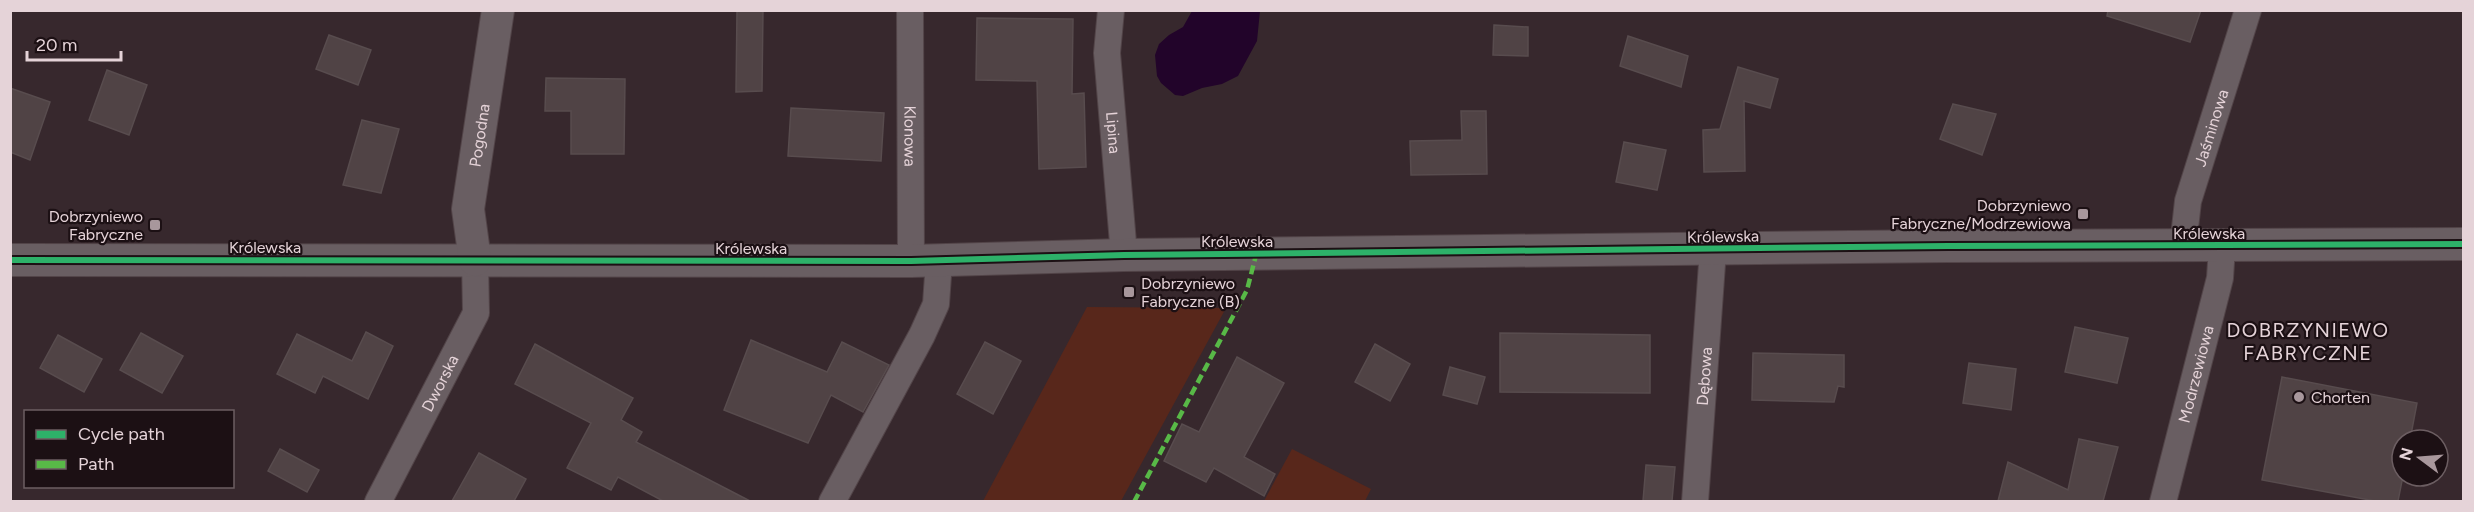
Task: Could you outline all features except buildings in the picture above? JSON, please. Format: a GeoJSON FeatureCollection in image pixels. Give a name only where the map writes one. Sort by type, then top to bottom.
{"type":"FeatureCollection","features":[{"type":"Feature","properties":{"kind":"street","name":"Pogodna"},"geometry":{"type":"LineString","coordinates":[[475,260],[468,209],[498,10]]}},
{"type":"Feature","properties":{"kind":"street","name":"Klonowa"},"geometry":{"type":"LineString","coordinates":[[832,501],[922,335],[936,304],[925,261],[910,10]]}},
{"type":"Feature","properties":{"kind":"street","name":"Lipina"},"geometry":{"type":"LineString","coordinates":[[1111,10],[1107,53],[1124,255]]}},
{"type":"Feature","properties":{"kind":"street","name":"Jaśminowa"},"geometry":{"type":"LineString","coordinates":[[2183,246],[2188,201],[2248,10]]}},
{"type":"Feature","properties":{"kind":"street","name":"Królewska"},"geometry":{"type":"LineString","coordinates":[[10,260],[925,261],[1124,255],[1948,246],[2222,247],[2463,244]]}},
{"type":"Feature","properties":{"kind":"street","name":"Modrzewiowa"},"geometry":{"type":"LineString","coordinates":[[2163,501],[2220,278],[2222,247]]}},
{"type":"Feature","properties":{"kind":"street","name":"Dębowa"},"geometry":{"type":"LineString","coordinates":[[1695,501],[1713,250]]}},
{"type":"Feature","properties":{"kind":"street","name":"Dworska"},"geometry":{"type":"LineString","coordinates":[[378,501],[476,313],[475,260]]}},
{"type":"Feature","properties":{"kind":"shaded area"},"geometry":{"type":"Polygon","coordinates":[[[1192,11],[1260,11],[1257,41],[1238,76],[1222,84],[1202,88],[1183,96],[1175,95],[1161,83],[1157,76],[1155,55],[1159,44],[1183,27],[1192,11]]]}},
{"type":"Feature","properties":{"kind":"shaded area"},"geometry":{"type":"Polygon","coordinates":[[[1087,307],[1226,308],[1121,501],[983,501],[1087,307]]]}},
{"type":"Feature","properties":{"kind":"shaded area"},"geometry":{"type":"Polygon","coordinates":[[[1292,449],[1371,489],[1365,501],[1264,501],[1292,449]]]}},
{"type":"Feature","properties":{"kind":"marked path"},"geometry":{"type":"LineString","coordinates":[[1134,502],[1247,290],[1256,255]]}},
{"type":"Feature","properties":{"kind":"cycle path"},"geometry":{"type":"LineString","coordinates":[[10,260],[911,261],[1124,255],[1948,246],[2464,244]]}},
{"type":"Feature","properties":{"kind":"place","name":"Dobrzyniewo Fabryczne/Modrzewiowa"},"geometry":{"type":"Point","coordinates":[2083,214]}},
{"type":"Feature","properties":{"kind":"place","name":"Dobrzyniewo Fabryczne"},"geometry":{"type":"Point","coordinates":[155,225]}},
{"type":"Feature","properties":{"kind":"place","name":"Dobrzyniewo Fabryczne (B)"},"geometry":{"type":"Point","coordinates":[1129,292]}},
{"type":"Feature","properties":{"kind":"place","name":"Chorten"},"geometry":{"type":"Point","coordinates":[2299,397]}},
{"type":"Feature","properties":{"kind":"district","name":"DOBRZYNIEWO FABRYCZNE"},"geometry":{"type":"Point","coordinates":[2308,342]}}]}
